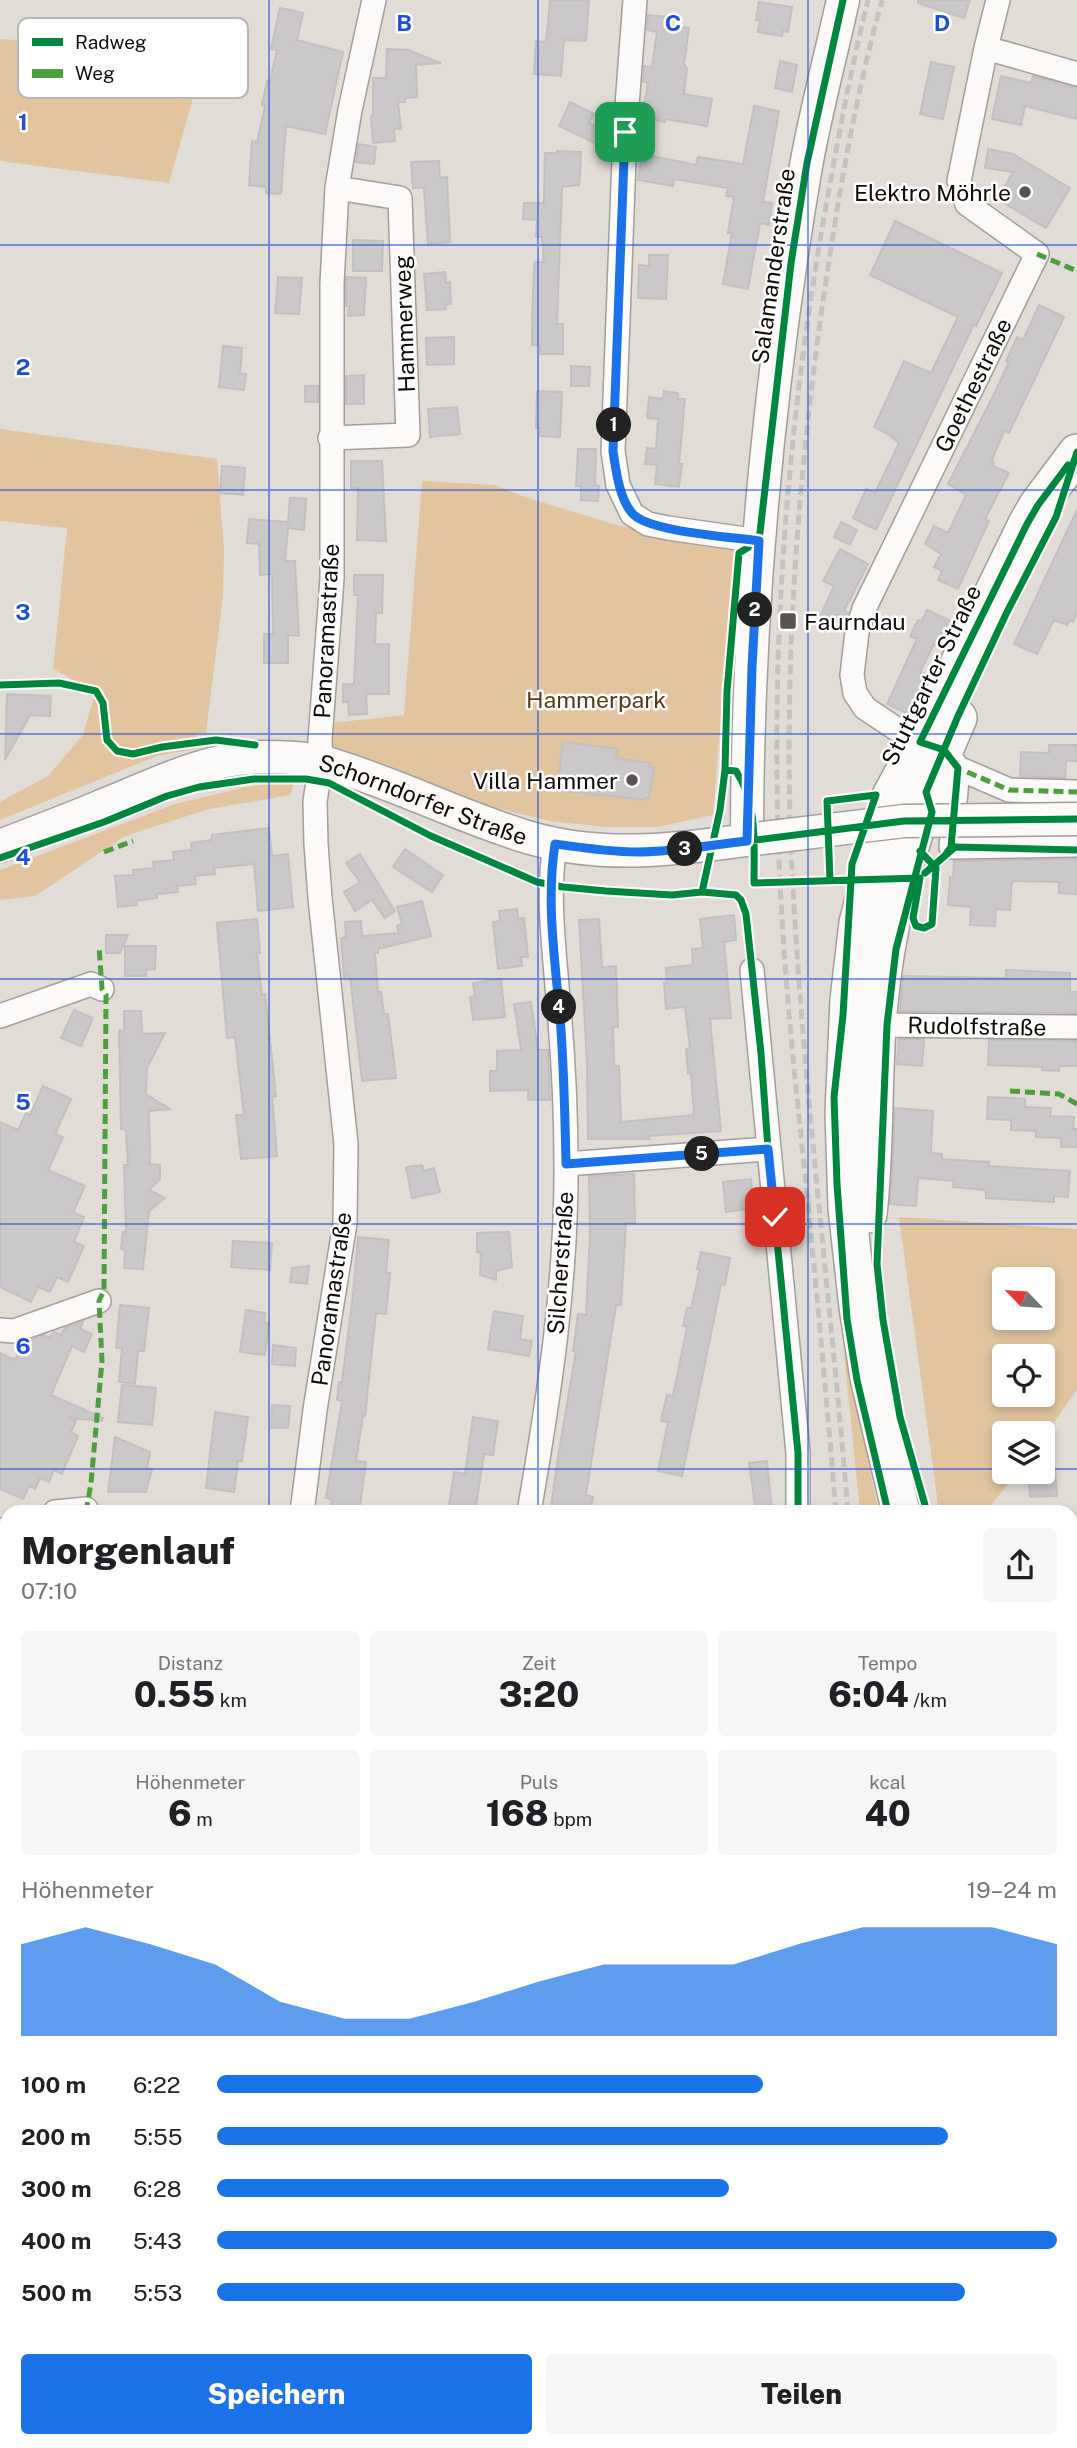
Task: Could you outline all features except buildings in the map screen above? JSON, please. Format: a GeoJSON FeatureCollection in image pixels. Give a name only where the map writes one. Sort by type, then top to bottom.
{"type":"FeatureCollection","features":[{"type":"Feature","properties":{"kind":"main road","name":"Stuttgarter Straße"},"geometry":{"type":"LineString","coordinates":[[858,1307],[889,1025],[888,929],[901,878],[926,792],[1027,524],[1077,453]]}},
{"type":"Feature","properties":{"kind":"main road","name":"Stuttgarter Straße"},"geometry":{"type":"LineString","coordinates":[[899,1505],[869,1378],[847,1208],[845,1140],[849,1000],[858,923],[890,797],[941,753]]}},
{"type":"Feature","properties":{"kind":"street","name":"Panoramastraße"},"geometry":{"type":"LineString","coordinates":[[303,1505],[345,1223],[346,1144],[320,898],[315,802],[321,761],[320,740],[332,579],[331,284],[337,188],[350,110],[374,0]]}},
{"type":"Feature","properties":{"kind":"street"},"geometry":{"type":"LineString","coordinates":[[635,0],[625,132],[613,451],[618,485],[632,514],[648,523],[759,541]]}},
{"type":"Feature","properties":{"kind":"street","name":"Salamanderstraße"},"geometry":{"type":"LineString","coordinates":[[747,841],[759,541],[791,264],[807,163],[843,0]]}},
{"type":"Feature","properties":{"kind":"street","name":"Goethestraße"},"geometry":{"type":"LineString","coordinates":[[941,753],[865,708],[855,693],[853,659],[864,609],[1037,254],[967,204],[959,181],[998,0]]}},
{"type":"Feature","properties":{"kind":"street"},"geometry":{"type":"LineString","coordinates":[[986,48],[1077,74]]}},
{"type":"Feature","properties":{"kind":"street","name":"Hammerweg"},"geometry":{"type":"LineString","coordinates":[[330,438],[408,435],[400,198],[337,188]]}},
{"type":"Feature","properties":{"kind":"street"},"geometry":{"type":"LineString","coordinates":[[941,753],[1009,790],[1077,792]]}},
{"type":"Feature","properties":{"kind":"street"},"geometry":{"type":"LineString","coordinates":[[941,753],[951,847],[1077,845]]}},
{"type":"Feature","properties":{"kind":"street","name":"Schorndorfer Straße"},"geometry":{"type":"LineString","coordinates":[[0,845],[150,785],[201,768],[257,757],[321,761],[527,837],[553,857],[594,850],[670,850],[915,820],[1077,819]]}},
{"type":"Feature","properties":{"kind":"street","name":"Silcherstraße"},"geometry":{"type":"LineString","coordinates":[[530,1505],[545,1422],[557,1321],[566,1164],[563,1056],[551,896],[553,857]]}},
{"type":"Feature","properties":{"kind":"street"},"geometry":{"type":"LineString","coordinates":[[752,970],[798,1453],[798,1505]]}},
{"type":"Feature","properties":{"kind":"street"},"geometry":{"type":"LineString","coordinates":[[0,1016],[90,984],[102,989]]}},
{"type":"Feature","properties":{"kind":"street","name":"Rudolfstraße"},"geometry":{"type":"LineString","coordinates":[[889,1025],[1077,1027]]}},
{"type":"Feature","properties":{"kind":"street"},"geometry":{"type":"LineString","coordinates":[[566,1164],[768,1149]]}},
{"type":"Feature","properties":{"kind":"street"},"geometry":{"type":"LineString","coordinates":[[0,1330],[14,1331],[99,1301]]}},
{"type":"Feature","properties":{"kind":"green space"},"geometry":{"type":"Polygon","coordinates":[[[0,39],[18,40],[18,98],[193,98],[169,183],[0,161],[0,39]]]}},
{"type":"Feature","properties":{"kind":"green space"},"geometry":{"type":"Polygon","coordinates":[[[0,429],[217,459],[224,550],[223,596],[206,733],[196,733],[202,748],[157,756],[0,820],[0,802],[48,776],[83,735],[94,696],[84,685],[53,669],[67,528],[0,521],[0,429]]]}},
{"type":"Feature","properties":{"kind":"green space","name":"Hammerpark"},"geometry":{"type":"Polygon","coordinates":[[[422,481],[494,485],[620,526],[735,547],[713,815],[658,827],[606,827],[550,821],[492,807],[326,747],[331,723],[404,715],[422,481]]]}},
{"type":"Feature","properties":{"kind":"green space"},"geometry":{"type":"Polygon","coordinates":[[[294,780],[291,795],[209,809],[125,836],[35,896],[0,900],[0,870],[175,804],[246,787],[294,780]]]}},
{"type":"Feature","properties":{"kind":"green space"},"geometry":{"type":"Polygon","coordinates":[[[899,1217],[1077,1229],[1077,1390],[1055,1421],[992,1421],[992,1484],[1008,1484],[991,1505],[938,1505],[899,1217]]]}},
{"type":"Feature","properties":{"kind":"green space"},"geometry":{"type":"Polygon","coordinates":[[[843,1344],[878,1505],[859,1505],[843,1344]]]}},
{"type":"Feature","properties":{"kind":"railway"},"geometry":{"type":"LineString","coordinates":[[835,1505],[784,951],[777,737],[783,555],[801,374],[828,195],[851,72],[868,0]]}},
{"type":"Feature","properties":{"kind":"railway"},"geometry":{"type":"LineString","coordinates":[[847,1505],[802,1015],[791,849],[789,713],[794,577],[813,375],[847,153],[882,0]]}},
{"type":"Feature","properties":{"kind":"marked path"},"geometry":{"type":"LineString","coordinates":[[1037,254],[1077,271]]}},
{"type":"Feature","properties":{"kind":"marked path"},"geometry":{"type":"LineString","coordinates":[[955,764],[958,768],[1009,790],[1077,792]]}},
{"type":"Feature","properties":{"kind":"marked path"},"geometry":{"type":"LineString","coordinates":[[104,852],[133,841]]}},
{"type":"Feature","properties":{"kind":"marked path"},"geometry":{"type":"LineString","coordinates":[[87,1505],[102,1361],[99,1301],[104,1290],[106,995],[102,989],[99,946]]}},
{"type":"Feature","properties":{"kind":"marked path"},"geometry":{"type":"LineString","coordinates":[[1010,1091],[1059,1094],[1077,1104]]}},
{"type":"Feature","properties":{"kind":"cycle path"},"geometry":{"type":"LineString","coordinates":[[702,892],[720,810],[725,770],[727,691],[739,553],[759,541],[791,263],[807,163],[843,0]]}},
{"type":"Feature","properties":{"kind":"cycle path"},"geometry":{"type":"LineString","coordinates":[[925,1505],[900,1417],[883,1320],[877,1264],[887,1025],[896,949],[932,812],[926,792],[1007,612],[1056,517],[1077,452]]}},
{"type":"Feature","properties":{"kind":"cycle path"},"geometry":{"type":"LineString","coordinates":[[944,750],[920,742],[1027,524],[1068,465]]}},
{"type":"Feature","properties":{"kind":"cycle path"},"geometry":{"type":"LineString","coordinates":[[0,685],[59,683],[96,691],[103,703],[107,740],[117,751],[133,754],[216,740],[255,745]]}},
{"type":"Feature","properties":{"kind":"cycle path"},"geometry":{"type":"LineString","coordinates":[[944,750],[958,768],[951,847],[946,854]]}},
{"type":"Feature","properties":{"kind":"cycle path"},"geometry":{"type":"LineString","coordinates":[[725,770],[736,771],[748,797],[754,839],[754,883],[920,878],[913,918],[916,926],[924,928],[932,924],[936,868],[920,851]]}},
{"type":"Feature","properties":{"kind":"cycle path"},"geometry":{"type":"LineString","coordinates":[[0,858],[104,822],[167,796],[199,787],[254,779],[306,779],[329,783],[431,836],[537,882],[606,891],[736,895],[746,914],[761,1053],[798,1453],[798,1505]]}},
{"type":"Feature","properties":{"kind":"cycle path"},"geometry":{"type":"LineString","coordinates":[[830,880],[827,801],[876,795],[852,864],[843,1015],[834,1097],[847,1319],[857,1380],[886,1505]]}},
{"type":"Feature","properties":{"kind":"cycle path"},"geometry":{"type":"LineString","coordinates":[[594,850],[670,851],[904,821],[1077,819]]}},
{"type":"Feature","properties":{"kind":"cycle path"},"geometry":{"type":"LineString","coordinates":[[925,873],[955,847],[1077,850]]}},
{"type":"Feature","properties":{"kind":"place","name":"Elektro Möhrle"},"geometry":{"type":"Point","coordinates":[1025,192]}},
{"type":"Feature","properties":{"kind":"place","name":"Faurndau"},"geometry":{"type":"Point","coordinates":[788,621]}},
{"type":"Feature","properties":{"kind":"place","name":"Villa Hammer"},"geometry":{"type":"Point","coordinates":[632,780]}},
{"type":"Feature","properties":{"kind":"route"},"geometry":{"type":"LineString","coordinates":[[625,132],[613,451],[618,485],[632,514],[648,523],[759,541],[747,841],[638,852],[594,850],[555,844],[551,870],[551,909],[563,1056],[566,1164],[768,1149],[775,1217]]}}]}
